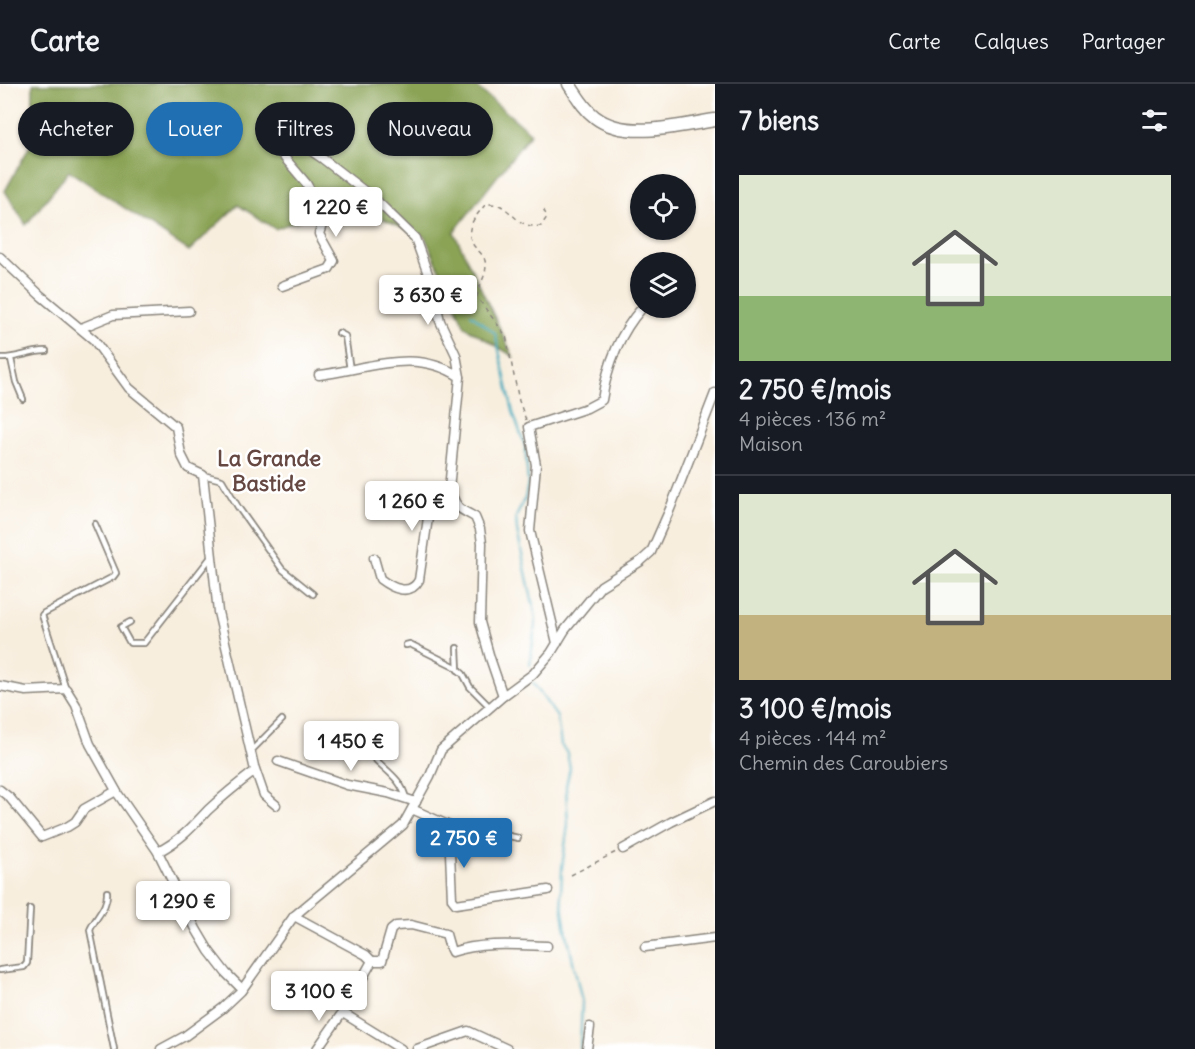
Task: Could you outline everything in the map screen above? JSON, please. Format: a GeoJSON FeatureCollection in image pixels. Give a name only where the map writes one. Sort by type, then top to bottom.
{"type":"FeatureCollection","features":[{"type":"Feature","properties":{"kind":"main road"},"geometry":{"type":"LineString","coordinates":[[569,84],[580,101],[595,117],[624,130],[645,130],[715,120]]}},
{"type":"Feature","properties":{"kind":"street"},"geometry":{"type":"LineString","coordinates":[[282,286],[329,269],[334,261],[319,234],[324,216],[306,183],[283,156]]}},
{"type":"Feature","properties":{"kind":"street"},"geometry":{"type":"LineString","coordinates":[[319,156],[376,200],[415,238],[433,288],[440,321],[456,355],[460,377],[449,489],[458,509],[475,517],[480,529],[482,543],[480,622],[503,696]]}},
{"type":"Feature","properties":{"kind":"street"},"geometry":{"type":"LineString","coordinates":[[0,257],[40,296],[94,340],[129,388],[176,428],[181,454],[188,468],[203,475],[218,612],[255,771],[264,795],[276,805]]}},
{"type":"Feature","properties":{"kind":"street"},"geometry":{"type":"LineString","coordinates":[[81,328],[112,315],[189,311]]}},
{"type":"Feature","properties":{"kind":"street"},"geometry":{"type":"LineString","coordinates":[[557,643],[530,531],[536,465],[529,427],[587,408],[602,400],[611,361],[627,324],[633,318]]}},
{"type":"Feature","properties":{"kind":"street"},"geometry":{"type":"LineString","coordinates":[[320,375],[412,360],[448,369],[460,377]]}},
{"type":"Feature","properties":{"kind":"street"},"geometry":{"type":"LineString","coordinates":[[161,1049],[223,1008],[242,989],[294,916],[403,825],[430,776],[441,750],[503,696],[533,674],[601,586],[641,561],[651,552],[715,393]]}},
{"type":"Feature","properties":{"kind":"street"},"geometry":{"type":"LineString","coordinates":[[374,558],[380,579],[391,587],[409,590],[415,587],[419,580],[431,497],[433,493],[449,489]]}},
{"type":"Feature","properties":{"kind":"street"},"geometry":{"type":"LineString","coordinates":[[0,686],[26,691],[66,689],[76,705],[90,744],[116,791],[158,852],[209,951],[242,989]]}},
{"type":"Feature","properties":{"kind":"street"},"geometry":{"type":"LineString","coordinates":[[279,761],[346,785],[406,799],[414,806],[452,826],[454,830],[450,852],[452,898],[456,904],[548,890]]}},
{"type":"Feature","properties":{"kind":"street"},"geometry":{"type":"LineString","coordinates":[[158,852],[175,843],[191,830],[208,811],[255,771]]}},
{"type":"Feature","properties":{"kind":"street"},"geometry":{"type":"LineString","coordinates":[[0,790],[10,798],[42,837],[67,827],[75,822],[84,809],[116,791]]}},
{"type":"Feature","properties":{"kind":"street"},"geometry":{"type":"LineString","coordinates":[[623,849],[715,801]]}},
{"type":"Feature","properties":{"kind":"street"},"geometry":{"type":"LineString","coordinates":[[294,916],[366,955],[372,961],[382,961],[392,930],[396,926],[411,926],[446,934],[452,952],[464,948],[495,946],[547,946]]}},
{"type":"Feature","properties":{"kind":"street"},"geometry":{"type":"LineString","coordinates":[[645,947],[715,938]]}},
{"type":"Feature","properties":{"kind":"street"},"geometry":{"type":"LineString","coordinates":[[317,1049],[343,1013],[372,961]]}},
{"type":"Feature","properties":{"kind":"street"},"geometry":{"type":"LineString","coordinates":[[343,1013],[401,1049]]}},
{"type":"Feature","properties":{"kind":"street"},"geometry":{"type":"LineString","coordinates":[[587,1049],[590,1027]]}},
{"type":"Feature","properties":{"kind":"street"},"geometry":{"type":"LineString","coordinates":[[417,1049],[468,1031],[507,1049]]}},
{"type":"Feature","properties":{"kind":"lane"},"geometry":{"type":"LineString","coordinates":[[339,333],[345,336],[350,370]]}},
{"type":"Feature","properties":{"kind":"lane"},"geometry":{"type":"LineString","coordinates":[[0,358],[10,359],[37,351],[46,351]]}},
{"type":"Feature","properties":{"kind":"lane"},"geometry":{"type":"LineString","coordinates":[[10,359],[23,399]]}},
{"type":"Feature","properties":{"kind":"lane"},"geometry":{"type":"LineString","coordinates":[[203,475],[222,480],[238,507],[282,569],[313,594]]}},
{"type":"Feature","properties":{"kind":"lane"},"geometry":{"type":"LineString","coordinates":[[66,689],[42,615],[113,577],[116,573],[96,524]]}},
{"type":"Feature","properties":{"kind":"lane"},"geometry":{"type":"LineString","coordinates":[[130,622],[121,627],[130,643],[144,643],[211,557]]}},
{"type":"Feature","properties":{"kind":"lane"},"geometry":{"type":"LineString","coordinates":[[406,645],[410,644],[458,670],[470,687],[490,707]]}},
{"type":"Feature","properties":{"kind":"lane"},"geometry":{"type":"LineString","coordinates":[[458,648],[458,670]]}},
{"type":"Feature","properties":{"kind":"lane"},"geometry":{"type":"LineString","coordinates":[[250,752],[282,720]]}},
{"type":"Feature","properties":{"kind":"lane"},"geometry":{"type":"LineString","coordinates":[[358,732],[371,756],[390,771],[404,787],[406,799]]}},
{"type":"Feature","properties":{"kind":"lane"},"geometry":{"type":"LineString","coordinates":[[452,826],[460,830],[479,829],[518,838]]}},
{"type":"Feature","properties":{"kind":"lane"},"geometry":{"type":"LineString","coordinates":[[107,892],[108,901],[105,908],[90,930],[114,1049]]}},
{"type":"Feature","properties":{"kind":"lane"},"geometry":{"type":"LineString","coordinates":[[0,970],[24,967],[27,963],[30,909]]}},
{"type":"Feature","properties":{"kind":"path"},"geometry":{"type":"LineString","coordinates":[[529,427],[519,401],[506,336],[477,297],[478,286],[486,273],[485,260],[472,243],[469,231],[472,220],[486,204],[499,205],[512,217],[529,227],[541,226],[547,217],[542,206]]}},
{"type":"Feature","properties":{"kind":"path"},"geometry":{"type":"LineString","coordinates":[[571,875],[623,849]]}},
{"type":"Feature","properties":{"kind":"green space"},"geometry":{"type":"Polygon","coordinates":[[[33,84],[473,84],[531,133],[454,232],[513,356],[465,327],[425,237],[347,203],[275,229],[238,205],[189,251],[69,171],[26,225],[5,191],[24,156],[134,156],[134,102],[33,102],[33,84]]]}},
{"type":"Feature","properties":{"kind":"waterway"},"geometry":{"type":"LineString","coordinates":[[471,314],[495,333],[513,412],[525,446],[528,483],[525,498],[516,517],[536,618],[530,665]]}},
{"type":"Feature","properties":{"kind":"waterway"},"geometry":{"type":"LineString","coordinates":[[533,683],[557,717],[561,745],[567,753],[570,768],[566,786],[568,825],[562,867],[561,896],[582,1002],[580,1049]]}},
{"type":"Feature","properties":{"kind":"district","name":"La Grande Bastide"},"geometry":{"type":"Point","coordinates":[269,470]}}]}
